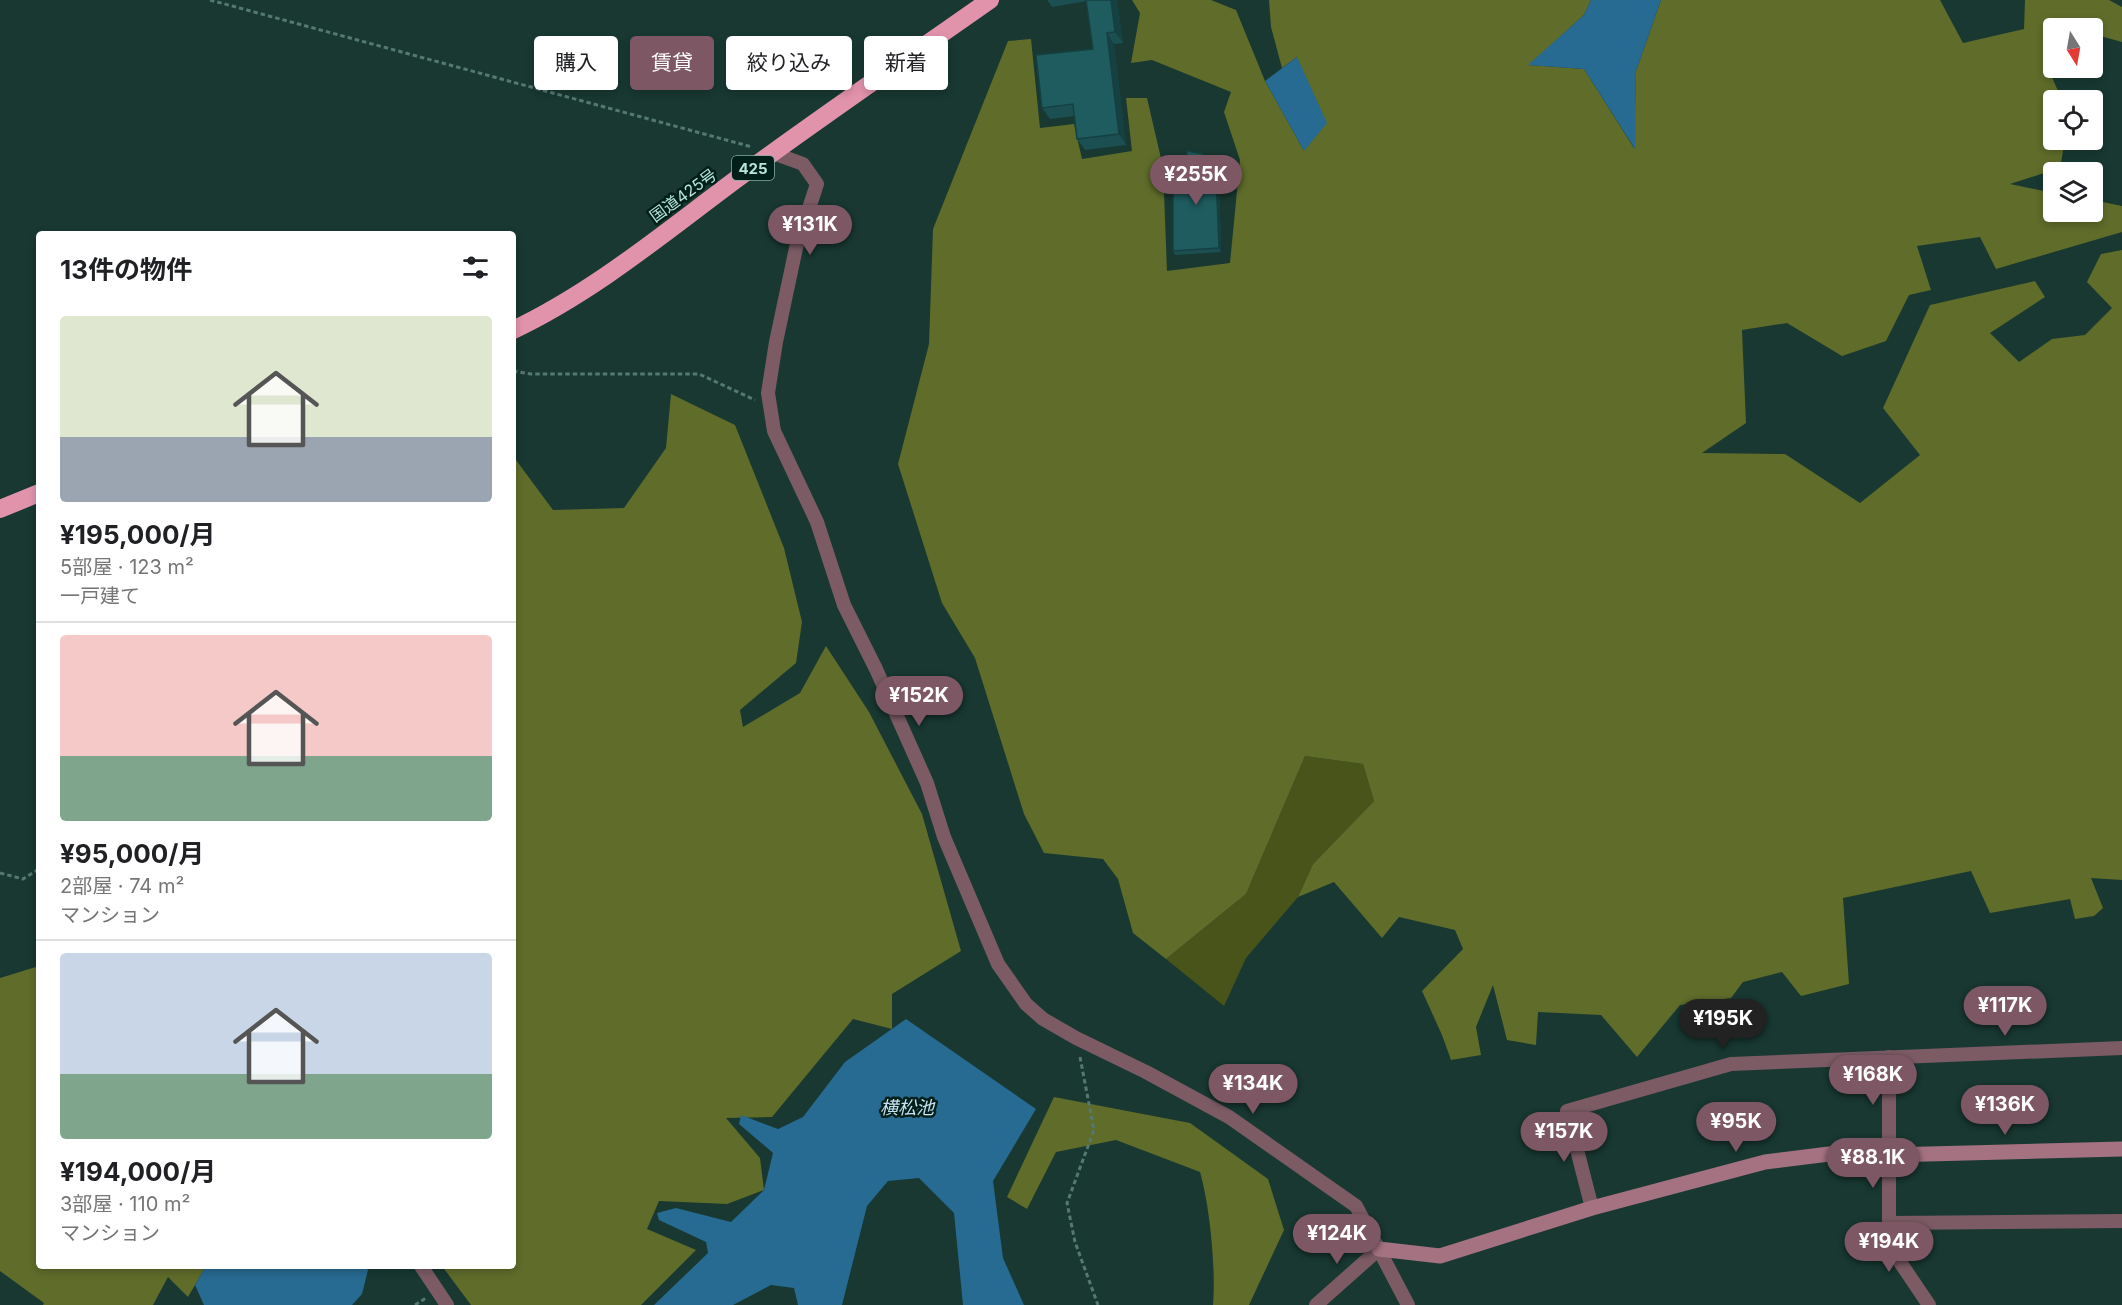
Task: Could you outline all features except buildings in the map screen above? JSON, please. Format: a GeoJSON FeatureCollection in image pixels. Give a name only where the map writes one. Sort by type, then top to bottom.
{"type":"FeatureCollection","features":[{"type":"Feature","properties":{"kind":"highway","name":"国道425号"},"geometry":{"type":"LineString","coordinates":[[516,328],[559,307],[599,282],[773,153],[990,0]]}},
{"type":"Feature","properties":{"kind":"highway"},"geometry":{"type":"LineString","coordinates":[[0,508],[36,493]]}},
{"type":"Feature","properties":{"kind":"street"},"geometry":{"type":"LineString","coordinates":[[773,153],[803,164],[817,184],[796,248],[778,332],[768,393],[774,431],[818,522],[844,605],[876,669],[927,783],[944,837],[998,964],[1026,1004],[1043,1019],[1229,1117],[1356,1206],[1408,1305]]}},
{"type":"Feature","properties":{"kind":"street"},"geometry":{"type":"LineString","coordinates":[[1592,1208],[1567,1111],[1731,1064],[2122,1048]]}},
{"type":"Feature","properties":{"kind":"street"},"geometry":{"type":"LineString","coordinates":[[1889,1057],[1889,1223],[1900,1262],[1929,1305]]}},
{"type":"Feature","properties":{"kind":"street"},"geometry":{"type":"LineString","coordinates":[[1316,1305],[1379,1249],[1440,1256],[1592,1208],[1765,1162],[1829,1154],[1888,1155],[2122,1149]]}},
{"type":"Feature","properties":{"kind":"street"},"geometry":{"type":"LineString","coordinates":[[1889,1223],[2122,1221]]}},
{"type":"Feature","properties":{"kind":"street"},"geometry":{"type":"LineString","coordinates":[[423,1269],[447,1305]]}},
{"type":"Feature","properties":{"kind":"path"},"geometry":{"type":"LineString","coordinates":[[210,0],[773,153]]}},
{"type":"Feature","properties":{"kind":"path"},"geometry":{"type":"LineString","coordinates":[[516,372],[531,374],[699,374],[771,407]]}},
{"type":"Feature","properties":{"kind":"path"},"geometry":{"type":"LineString","coordinates":[[0,873],[23,879],[36,871]]}},
{"type":"Feature","properties":{"kind":"path"},"geometry":{"type":"LineString","coordinates":[[1076,1038],[1094,1130],[1067,1203],[1075,1242],[1098,1305]]}},
{"type":"Feature","properties":{"kind":"green space"},"geometry":{"type":"Polygon","coordinates":[[[1132,0],[1211,0],[1236,10],[1265,81],[1304,151],[1297,57],[1282,68],[1271,27],[1269,0],[1591,0],[1584,15],[1529,65],[1584,69],[1634,148],[1636,71],[1661,0],[1940,0],[1963,43],[2024,29],[2025,0],[2109,0],[2122,7],[2122,42],[2103,37],[2103,18],[2043,18],[2043,78],[2052,78],[2058,90],[2043,90],[2043,150],[2063,150],[2061,162],[2043,162],[2043,173],[2010,184],[2043,191],[2043,222],[2103,222],[2103,202],[2122,206],[2122,232],[1996,269],[1980,237],[1917,246],[1931,290],[1909,295],[1886,341],[1842,356],[1787,323],[1742,330],[1746,423],[1702,453],[1785,454],[1860,503],[1920,455],[1883,408],[1930,305],[2035,281],[2045,297],[1990,333],[2019,362],[2052,339],[2085,335],[2112,308],[2087,282],[2101,254],[2122,250],[2122,880],[2091,878],[2103,908],[2094,916],[2075,919],[2070,899],[1990,913],[1971,871],[1843,898],[1849,984],[1801,996],[1782,972],[1743,982],[1731,998],[1680,1005],[1637,1057],[1601,1015],[1538,1012],[1536,1045],[1507,1040],[1493,985],[1476,1027],[1481,1055],[1451,1060],[1422,991],[1463,949],[1455,930],[1399,917],[1382,938],[1334,882],[1298,897],[1313,864],[1374,801],[1363,764],[1305,756],[1246,894],[1166,959],[1133,933],[1118,879],[1103,859],[1044,853],[1024,814],[975,658],[942,603],[898,464],[929,344],[933,229],[1008,41],[1031,39],[1040,128],[1074,124],[1082,159],[1132,151],[1126,98],[1147,98],[1163,167],[1167,271],[1230,263],[1240,160],[1224,112],[1231,92],[1152,60],[1131,63],[1140,13],[1132,0]]]}},
{"type":"Feature","properties":{"kind":"green space"},"geometry":{"type":"Polygon","coordinates":[[[671,394],[735,425],[784,548],[802,622],[796,663],[740,710],[743,727],[800,693],[826,646],[869,712],[922,814],[961,951],[892,994],[892,1029],[853,1019],[772,1117],[726,1118],[760,1158],[764,1190],[727,1204],[659,1201],[647,1229],[696,1250],[641,1305],[471,1305],[444,1269],[516,1269],[516,460],[553,510],[624,508],[666,448],[671,394]]]}},
{"type":"Feature","properties":{"kind":"green space"},"geometry":{"type":"Polygon","coordinates":[[[1305,756],[1363,764],[1374,801],[1313,864],[1298,897],[1246,958],[1224,1006],[1166,959],[1246,894],[1305,756]]]}},
{"type":"Feature","properties":{"kind":"green space"},"geometry":{"type":"Polygon","coordinates":[[[36,967],[36,1269],[204,1269],[188,1297],[168,1277],[153,1305],[43,1305],[44,1303],[0,1271],[0,978],[36,967]]]}},
{"type":"Feature","properties":{"kind":"green space"},"geometry":{"type":"Polygon","coordinates":[[[1054,1097],[1190,1123],[1268,1179],[1284,1230],[1249,1305],[1213,1305],[1214,1274],[1211,1238],[1207,1202],[1200,1172],[1116,1140],[1056,1152],[1027,1209],[1007,1197],[1054,1097]]]}},
{"type":"Feature","properties":{"kind":"water"},"geometry":{"type":"Polygon","coordinates":[[[1591,0],[1661,0],[1636,71],[1635,149],[1584,69],[1528,65],[1584,15],[1591,0]]]}},
{"type":"Feature","properties":{"kind":"water"},"geometry":{"type":"Polygon","coordinates":[[[1297,57],[1327,123],[1304,151],[1265,81],[1297,57]]]}},
{"type":"Feature","properties":{"kind":"water","name":"横松池"},"geometry":{"type":"Polygon","coordinates":[[[906,1019],[1036,1109],[993,1181],[1003,1258],[1024,1305],[963,1305],[954,1213],[919,1178],[888,1181],[867,1206],[842,1305],[798,1305],[794,1288],[771,1285],[733,1305],[654,1305],[708,1253],[706,1242],[659,1220],[657,1213],[676,1208],[731,1222],[764,1190],[773,1153],[739,1124],[741,1115],[778,1129],[803,1117],[845,1062],[906,1019]]]}},
{"type":"Feature","properties":{"kind":"water"},"geometry":{"type":"Polygon","coordinates":[[[204,1269],[368,1270],[362,1294],[352,1305],[204,1305],[195,1285],[204,1269]]]}}]}
